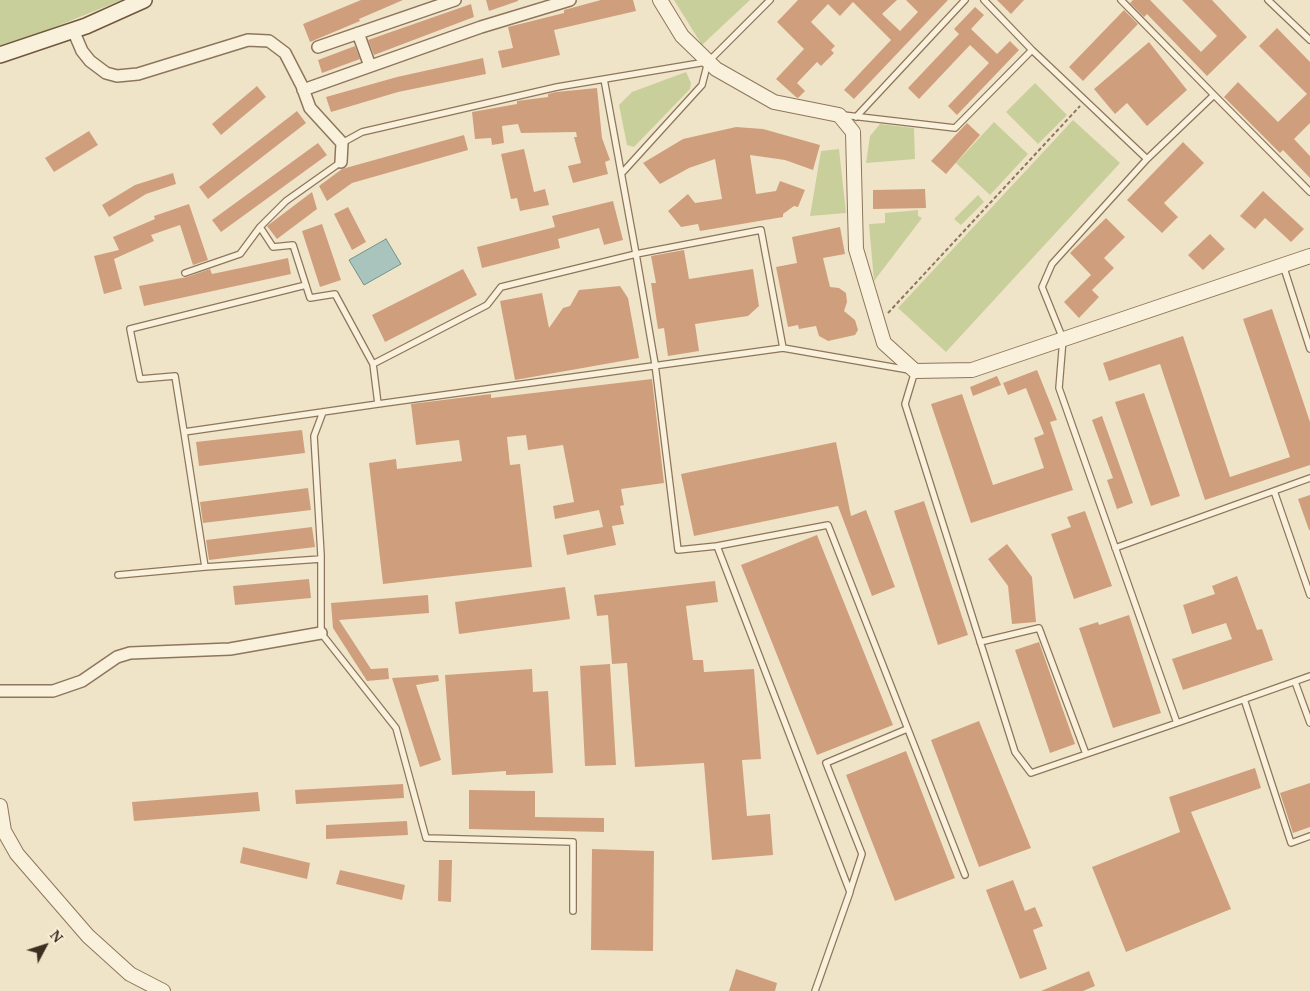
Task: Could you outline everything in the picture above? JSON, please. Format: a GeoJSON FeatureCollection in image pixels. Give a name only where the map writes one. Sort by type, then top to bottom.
{"type":"FeatureCollection","features":[{"type":"Feature","properties":{"kind":"main road"},"geometry":{"type":"LineString","coordinates":[[0,55],[73,30],[144,0]]}},
{"type":"Feature","properties":{"kind":"street"},"geometry":{"type":"LineString","coordinates":[[318,47],[455,0]]}},
{"type":"Feature","properties":{"kind":"street"},"geometry":{"type":"LineString","coordinates":[[304,90],[481,27],[570,0]]}},
{"type":"Feature","properties":{"kind":"street"},"geometry":{"type":"LineString","coordinates":[[660,0],[682,36],[716,69],[774,102],[839,115],[853,132],[856,250],[884,343],[915,371],[972,370],[1310,256]]}},
{"type":"Feature","properties":{"kind":"street"},"geometry":{"type":"LineString","coordinates":[[73,30],[82,51],[90,61],[106,74],[117,76],[138,74],[248,40],[269,41],[285,53],[304,90],[310,108],[342,143],[341,162]]}},
{"type":"Feature","properties":{"kind":"street"},"geometry":{"type":"LineString","coordinates":[[358,33],[370,66]]}},
{"type":"Feature","properties":{"kind":"street"},"geometry":{"type":"LineString","coordinates":[[0,691],[53,691],[82,681],[117,657],[130,653],[230,649],[321,633]]}},
{"type":"Feature","properties":{"kind":"street"},"geometry":{"type":"LineString","coordinates":[[0,806],[4,831],[17,854],[81,928],[130,974],[163,991]]}},
{"type":"Feature","properties":{"kind":"lane"},"geometry":{"type":"LineString","coordinates":[[622,173],[702,85],[708,62],[770,0]]}},
{"type":"Feature","properties":{"kind":"lane"},"geometry":{"type":"LineString","coordinates":[[856,117],[965,0]]}},
{"type":"Feature","properties":{"kind":"lane"},"geometry":{"type":"LineString","coordinates":[[984,0],[1032,50],[1146,159]]}},
{"type":"Feature","properties":{"kind":"lane"},"geometry":{"type":"LineString","coordinates":[[1121,0],[1310,192]]}},
{"type":"Feature","properties":{"kind":"lane"},"geometry":{"type":"LineString","coordinates":[[1268,0],[1310,40]]}},
{"type":"Feature","properties":{"kind":"lane"},"geometry":{"type":"LineString","coordinates":[[839,115],[955,128],[1032,50]]}},
{"type":"Feature","properties":{"kind":"lane"},"geometry":{"type":"LineString","coordinates":[[342,143],[362,132],[557,87],[708,62]]}},
{"type":"Feature","properties":{"kind":"lane"},"geometry":{"type":"LineString","coordinates":[[604,80],[655,364],[678,550],[717,546],[828,525],[965,876]]}},
{"type":"Feature","properties":{"kind":"lane"},"geometry":{"type":"LineString","coordinates":[[1176,723],[1059,388],[1063,339],[1042,287],[1052,264],[1146,159],[1214,95]]}},
{"type":"Feature","properties":{"kind":"lane"},"geometry":{"type":"LineString","coordinates":[[185,273],[240,254],[260,227],[286,202],[341,162]]}},
{"type":"Feature","properties":{"kind":"lane"},"geometry":{"type":"LineString","coordinates":[[260,227],[273,248],[293,244],[310,298],[335,294],[373,364],[378,404]]}},
{"type":"Feature","properties":{"kind":"lane"},"geometry":{"type":"LineString","coordinates":[[373,364],[487,305],[501,287],[636,254],[761,230],[783,348]]}},
{"type":"Feature","properties":{"kind":"lane"},"geometry":{"type":"LineString","coordinates":[[1283,265],[1310,348]]}},
{"type":"Feature","properties":{"kind":"lane"},"geometry":{"type":"LineString","coordinates":[[205,567],[175,376],[140,379],[130,329],[306,285]]}},
{"type":"Feature","properties":{"kind":"lane"},"geometry":{"type":"LineString","coordinates":[[184,432],[655,364],[783,348],[915,371],[905,404],[1015,752],[1031,773],[1310,676]]}},
{"type":"Feature","properties":{"kind":"lane"},"geometry":{"type":"LineString","coordinates":[[323,412],[314,436],[321,559],[321,633],[396,728],[426,838],[573,842],[573,911]]}},
{"type":"Feature","properties":{"kind":"lane"},"geometry":{"type":"LineString","coordinates":[[1115,548],[1310,478]]}},
{"type":"Feature","properties":{"kind":"lane"},"geometry":{"type":"LineString","coordinates":[[1274,491],[1310,595]]}},
{"type":"Feature","properties":{"kind":"lane"},"geometry":{"type":"LineString","coordinates":[[717,546],[850,892]]}},
{"type":"Feature","properties":{"kind":"lane"},"geometry":{"type":"LineString","coordinates":[[118,574],[321,559]]}},
{"type":"Feature","properties":{"kind":"lane"},"geometry":{"type":"LineString","coordinates":[[980,642],[1039,628],[1086,754]]}},
{"type":"Feature","properties":{"kind":"lane"},"geometry":{"type":"LineString","coordinates":[[1295,682],[1310,723]]}},
{"type":"Feature","properties":{"kind":"lane"},"geometry":{"type":"LineString","coordinates":[[1244,699],[1290,843],[1310,836]]}},
{"type":"Feature","properties":{"kind":"lane"},"geometry":{"type":"LineString","coordinates":[[815,991],[862,854],[826,763],[908,728]]}},
{"type":"Feature","properties":{"kind":"path"},"geometry":{"type":"LineString","coordinates":[[878,324],[1085,100]]}},
{"type":"Feature","properties":{"kind":"green space"},"geometry":{"type":"Polygon","coordinates":[[[0,0],[122,0],[20,41],[0,46],[0,0]]]}},
{"type":"Feature","properties":{"kind":"green space"},"geometry":{"type":"Polygon","coordinates":[[[674,0],[750,0],[702,45],[674,0]]]}},
{"type":"Feature","properties":{"kind":"green space"},"geometry":{"type":"Polygon","coordinates":[[[686,72],[691,83],[690,89],[634,147],[627,145],[619,105],[632,92],[686,72]]]}},
{"type":"Feature","properties":{"kind":"green space"},"geometry":{"type":"Polygon","coordinates":[[[1035,83],[1067,115],[1038,144],[1006,112],[1035,83]]]}},
{"type":"Feature","properties":{"kind":"green space"},"geometry":{"type":"Polygon","coordinates":[[[1073,120],[1120,163],[946,352],[898,308],[1073,120]]]}},
{"type":"Feature","properties":{"kind":"green space"},"geometry":{"type":"Polygon","coordinates":[[[994,122],[1028,154],[990,195],[956,163],[994,122]]]}},
{"type":"Feature","properties":{"kind":"green space"},"geometry":{"type":"Polygon","coordinates":[[[880,124],[914,128],[915,159],[866,163],[870,136],[880,124]]]}},
{"type":"Feature","properties":{"kind":"green space"},"geometry":{"type":"Polygon","coordinates":[[[839,149],[846,213],[810,216],[821,151],[839,149]]]}},
{"type":"Feature","properties":{"kind":"green space"},"geometry":{"type":"Polygon","coordinates":[[[978,195],[984,202],[961,225],[954,219],[978,195]]]}},
{"type":"Feature","properties":{"kind":"green space"},"geometry":{"type":"Polygon","coordinates":[[[918,210],[918,216],[922,218],[874,281],[869,224],[885,223],[885,213],[918,210]]]}},
{"type":"Feature","properties":{"kind":"water"},"geometry":{"type":"Polygon","coordinates":[[[386,239],[401,264],[364,285],[349,260],[386,239]]]}},
{"type":"Feature","properties":{"kind":"building"},"geometry":{"type":"Polygon","coordinates":[[[361,0],[403,0],[310,42],[303,24],[361,0]]]}},
{"type":"Feature","properties":{"kind":"building"},"geometry":{"type":"Polygon","coordinates":[[[486,0],[518,0],[518,1],[489,11],[486,0]]]}},
{"type":"Feature","properties":{"kind":"building"},"geometry":{"type":"Polygon","coordinates":[[[601,0],[633,0],[636,11],[554,30],[560,55],[502,68],[498,51],[513,48],[508,27],[564,13],[564,10],[601,0]]]}},
{"type":"Feature","properties":{"kind":"building"},"geometry":{"type":"Polygon","coordinates":[[[798,0],[897,0],[882,14],[900,31],[918,12],[906,0],[948,0],[854,99],[844,90],[891,40],[853,2],[840,16],[828,4],[811,22],[835,46],[831,50],[834,53],[821,66],[817,62],[797,83],[805,91],[798,98],[776,79],[804,49],[777,22],[798,0]]]}},
{"type":"Feature","properties":{"kind":"building"},"geometry":{"type":"Polygon","coordinates":[[[997,0],[1024,0],[1011,14],[997,0]]]}},
{"type":"Feature","properties":{"kind":"building"},"geometry":{"type":"Polygon","coordinates":[[[1133,0],[1150,0],[1201,52],[1217,36],[1182,0],[1212,0],[1247,37],[1207,76],[1147,14],[1144,17],[1130,3],[1133,0]]]}},
{"type":"Feature","properties":{"kind":"building"},"geometry":{"type":"Polygon","coordinates":[[[471,4],[474,17],[374,55],[368,40],[471,4]]]}},
{"type":"Feature","properties":{"kind":"building"},"geometry":{"type":"Polygon","coordinates":[[[975,7],[984,15],[971,29],[997,54],[1010,41],[1019,50],[957,115],[948,106],[989,63],[970,45],[919,99],[908,88],[959,34],[954,29],[975,7]]]}},
{"type":"Feature","properties":{"kind":"building"},"geometry":{"type":"Polygon","coordinates":[[[1124,10],[1138,24],[1083,81],[1069,67],[1124,10]]]}},
{"type":"Feature","properties":{"kind":"building"},"geometry":{"type":"Polygon","coordinates":[[[1277,28],[1310,62],[1310,123],[1294,139],[1310,156],[1310,178],[1283,150],[1280,153],[1224,97],[1238,82],[1278,122],[1307,94],[1259,46],[1277,28]]]}},
{"type":"Feature","properties":{"kind":"building"},"geometry":{"type":"Polygon","coordinates":[[[1149,42],[1187,90],[1147,126],[1127,103],[1115,114],[1094,89],[1149,42]]]}},
{"type":"Feature","properties":{"kind":"building"},"geometry":{"type":"Polygon","coordinates":[[[355,46],[360,59],[322,73],[318,60],[355,46]]]}},
{"type":"Feature","properties":{"kind":"building"},"geometry":{"type":"Polygon","coordinates":[[[483,58],[486,74],[398,92],[331,112],[326,97],[397,77],[483,58]]]}},
{"type":"Feature","properties":{"kind":"building"},"geometry":{"type":"Polygon","coordinates":[[[257,86],[266,97],[221,135],[212,124],[257,86]]]}},
{"type":"Feature","properties":{"kind":"building"},"geometry":{"type":"Polygon","coordinates":[[[597,88],[602,138],[610,160],[605,162],[608,174],[573,183],[568,166],[581,163],[574,137],[577,137],[576,132],[521,133],[518,124],[502,126],[504,143],[492,145],[491,138],[475,139],[472,112],[517,104],[517,101],[548,97],[548,94],[556,92],[597,88]]]}},
{"type":"Feature","properties":{"kind":"building"},"geometry":{"type":"Polygon","coordinates":[[[297,111],[306,123],[208,199],[199,187],[297,111]]]}},
{"type":"Feature","properties":{"kind":"building"},"geometry":{"type":"Polygon","coordinates":[[[967,123],[980,135],[946,174],[931,161],[967,123]]]}},
{"type":"Feature","properties":{"kind":"building"},"geometry":{"type":"Polygon","coordinates":[[[736,127],[763,129],[820,145],[813,170],[785,160],[750,155],[756,194],[776,191],[780,181],[805,190],[798,207],[794,206],[783,214],[783,217],[700,231],[698,224],[681,227],[668,211],[688,194],[695,203],[722,199],[715,159],[689,168],[660,184],[643,163],[683,139],[736,127]]]}},
{"type":"Feature","properties":{"kind":"building"},"geometry":{"type":"Polygon","coordinates":[[[89,131],[98,145],[54,172],[45,158],[89,131]]]}},
{"type":"Feature","properties":{"kind":"building"},"geometry":{"type":"Polygon","coordinates":[[[464,135],[468,150],[352,183],[327,201],[319,186],[342,169],[464,135]]]}},
{"type":"Feature","properties":{"kind":"building"},"geometry":{"type":"Polygon","coordinates":[[[1183,142],[1204,163],[1164,203],[1178,217],[1162,233],[1127,200],[1183,142]]]}},
{"type":"Feature","properties":{"kind":"building"},"geometry":{"type":"Polygon","coordinates":[[[318,143],[327,155],[221,232],[212,220],[318,143]]]}},
{"type":"Feature","properties":{"kind":"building"},"geometry":{"type":"Polygon","coordinates":[[[524,149],[534,192],[545,189],[549,205],[520,211],[517,198],[511,199],[501,154],[524,149]]]}},
{"type":"Feature","properties":{"kind":"building"},"geometry":{"type":"Polygon","coordinates":[[[173,173],[176,184],[146,194],[109,217],[102,205],[135,185],[173,173]]]}},
{"type":"Feature","properties":{"kind":"building"},"geometry":{"type":"Polygon","coordinates":[[[925,189],[926,208],[873,209],[873,190],[925,189]]]}},
{"type":"Feature","properties":{"kind":"building"},"geometry":{"type":"Polygon","coordinates":[[[1263,191],[1304,229],[1291,242],[1265,218],[1255,229],[1240,216],[1263,191]]]}},
{"type":"Feature","properties":{"kind":"building"},"geometry":{"type":"Polygon","coordinates":[[[312,192],[317,209],[277,239],[267,226],[312,192]]]}},
{"type":"Feature","properties":{"kind":"building"},"geometry":{"type":"Polygon","coordinates":[[[613,201],[623,240],[604,245],[599,228],[558,239],[560,248],[482,268],[477,247],[555,227],[552,216],[613,201]]]}},
{"type":"Feature","properties":{"kind":"building"},"geometry":{"type":"Polygon","coordinates":[[[189,204],[208,260],[193,265],[180,225],[151,235],[154,241],[114,259],[122,289],[104,294],[94,256],[119,250],[113,237],[155,219],[154,216],[189,204]]]}},
{"type":"Feature","properties":{"kind":"building"},"geometry":{"type":"Polygon","coordinates":[[[348,207],[366,242],[352,250],[334,214],[348,207]]]}},
{"type":"Feature","properties":{"kind":"building"},"geometry":{"type":"Polygon","coordinates":[[[1106,218],[1125,237],[1104,258],[1114,268],[1092,290],[1099,297],[1079,318],[1064,302],[1091,275],[1070,253],[1106,218]]]}},
{"type":"Feature","properties":{"kind":"building"},"geometry":{"type":"Polygon","coordinates":[[[322,224],[341,280],[320,287],[302,231],[322,224]]]}},
{"type":"Feature","properties":{"kind":"building"},"geometry":{"type":"Polygon","coordinates":[[[840,227],[845,254],[823,258],[830,287],[839,288],[846,293],[847,302],[844,311],[855,320],[858,330],[855,335],[828,341],[819,336],[816,326],[799,329],[798,325],[788,327],[776,267],[797,263],[792,237],[840,227]]]}},
{"type":"Feature","properties":{"kind":"building"},"geometry":{"type":"Polygon","coordinates":[[[1210,234],[1225,249],[1203,270],[1188,255],[1210,234]]]}},
{"type":"Feature","properties":{"kind":"building"},"geometry":{"type":"Polygon","coordinates":[[[684,250],[689,279],[753,269],[759,306],[748,316],[695,324],[699,351],[668,356],[664,328],[658,329],[651,283],[656,283],[651,256],[684,250]]]}},
{"type":"Feature","properties":{"kind":"building"},"geometry":{"type":"Polygon","coordinates":[[[288,258],[291,274],[144,306],[139,286],[187,277],[210,269],[212,274],[288,258]]]}},
{"type":"Feature","properties":{"kind":"building"},"geometry":{"type":"Polygon","coordinates":[[[463,269],[477,295],[385,342],[372,315],[463,269]]]}},
{"type":"Feature","properties":{"kind":"building"},"geometry":{"type":"Polygon","coordinates":[[[620,286],[628,298],[639,358],[515,380],[500,301],[542,293],[549,328],[563,308],[570,306],[579,290],[620,286]]]}},
{"type":"Feature","properties":{"kind":"building"},"geometry":{"type":"Polygon","coordinates":[[[1272,309],[1310,422],[1310,465],[1205,500],[1160,364],[1109,381],[1103,363],[1183,336],[1230,477],[1290,457],[1243,319],[1272,309]]]}},
{"type":"Feature","properties":{"kind":"building"},"geometry":{"type":"Polygon","coordinates":[[[1037,370],[1057,420],[1050,422],[1073,490],[971,523],[931,404],[962,394],[993,485],[1044,468],[1034,438],[1044,434],[1026,388],[1008,395],[1003,383],[1037,370]]]}},
{"type":"Feature","properties":{"kind":"building"},"geometry":{"type":"Polygon","coordinates":[[[997,376],[1001,385],[973,396],[970,387],[997,376]]]}},
{"type":"Feature","properties":{"kind":"building"},"geometry":{"type":"Polygon","coordinates":[[[652,379],[664,483],[621,489],[624,505],[620,506],[624,524],[612,526],[616,545],[567,555],[563,535],[603,527],[599,510],[555,519],[553,506],[574,502],[563,445],[528,450],[526,435],[507,437],[510,465],[520,464],[532,567],[383,584],[369,463],[396,459],[397,469],[462,461],[459,440],[416,445],[411,404],[491,394],[491,398],[652,379]]]}},
{"type":"Feature","properties":{"kind":"building"},"geometry":{"type":"Polygon","coordinates":[[[1144,393],[1180,496],[1151,506],[1115,402],[1144,393]]]}},
{"type":"Feature","properties":{"kind":"building"},"geometry":{"type":"Polygon","coordinates":[[[1102,416],[1133,503],[1117,509],[1107,480],[1113,478],[1092,420],[1102,416]]]}},
{"type":"Feature","properties":{"kind":"building"},"geometry":{"type":"Polygon","coordinates":[[[302,430],[305,453],[199,466],[196,442],[302,430]]]}},
{"type":"Feature","properties":{"kind":"building"},"geometry":{"type":"Polygon","coordinates":[[[836,442],[851,516],[866,510],[895,587],[872,596],[838,506],[694,536],[681,474],[836,442]]]}},
{"type":"Feature","properties":{"kind":"building"},"geometry":{"type":"Polygon","coordinates":[[[308,488],[311,510],[203,523],[200,502],[308,488]]]}},
{"type":"Feature","properties":{"kind":"building"},"geometry":{"type":"Polygon","coordinates":[[[1310,495],[1310,530],[1309,530],[1298,499],[1310,495]]]}},
{"type":"Feature","properties":{"kind":"building"},"geometry":{"type":"Polygon","coordinates":[[[924,501],[968,635],[938,645],[894,511],[924,501]]]}},
{"type":"Feature","properties":{"kind":"building"},"geometry":{"type":"Polygon","coordinates":[[[1085,511],[1112,586],[1074,599],[1051,534],[1071,527],[1067,517],[1085,511]]]}},
{"type":"Feature","properties":{"kind":"building"},"geometry":{"type":"Polygon","coordinates":[[[312,527],[315,547],[209,560],[206,540],[312,527]]]}},
{"type":"Feature","properties":{"kind":"building"},"geometry":{"type":"Polygon","coordinates":[[[817,535],[893,725],[817,755],[741,565],[817,535]]]}},
{"type":"Feature","properties":{"kind":"building"},"geometry":{"type":"Polygon","coordinates":[[[1007,544],[1032,577],[1036,622],[1012,624],[1008,586],[988,559],[1007,544]]]}},
{"type":"Feature","properties":{"kind":"building"},"geometry":{"type":"Polygon","coordinates":[[[1237,576],[1257,630],[1262,629],[1273,660],[1183,690],[1172,659],[1232,639],[1226,623],[1192,634],[1183,605],[1215,594],[1212,586],[1237,576]]]}},
{"type":"Feature","properties":{"kind":"building"},"geometry":{"type":"Polygon","coordinates":[[[309,579],[311,598],[235,605],[233,586],[309,579]]]}},
{"type":"Feature","properties":{"kind":"building"},"geometry":{"type":"Polygon","coordinates":[[[715,581],[718,602],[686,606],[693,660],[703,660],[704,672],[754,669],[761,759],[742,760],[747,816],[770,814],[773,855],[712,860],[704,763],[635,767],[627,663],[612,664],[608,615],[597,616],[594,595],[715,581]]]}},
{"type":"Feature","properties":{"kind":"building"},"geometry":{"type":"Polygon","coordinates":[[[565,587],[570,619],[459,634],[455,602],[565,587]]]}},
{"type":"Feature","properties":{"kind":"building"},"geometry":{"type":"Polygon","coordinates":[[[428,595],[429,613],[339,620],[371,669],[388,668],[389,679],[367,681],[333,628],[331,603],[428,595]]]}},
{"type":"Feature","properties":{"kind":"building"},"geometry":{"type":"Polygon","coordinates":[[[1129,615],[1161,713],[1113,728],[1079,628],[1098,622],[1099,625],[1129,615]]]}},
{"type":"Feature","properties":{"kind":"building"},"geometry":{"type":"Polygon","coordinates":[[[1039,642],[1075,744],[1050,753],[1015,650],[1039,642]]]}},
{"type":"Feature","properties":{"kind":"building"},"geometry":{"type":"Polygon","coordinates":[[[610,664],[616,765],[585,766],[580,666],[610,664]]]}},
{"type":"Feature","properties":{"kind":"building"},"geometry":{"type":"Polygon","coordinates":[[[532,669],[533,692],[548,691],[553,773],[506,775],[506,771],[452,775],[445,675],[532,669]]]}},
{"type":"Feature","properties":{"kind":"building"},"geometry":{"type":"Polygon","coordinates":[[[438,675],[439,681],[416,685],[441,760],[420,767],[392,678],[438,675]]]}},
{"type":"Feature","properties":{"kind":"building"},"geometry":{"type":"Polygon","coordinates":[[[979,721],[1031,848],[979,867],[931,740],[979,721]]]}},
{"type":"Feature","properties":{"kind":"building"},"geometry":{"type":"Polygon","coordinates":[[[906,751],[955,878],[895,901],[846,775],[906,751]]]}},
{"type":"Feature","properties":{"kind":"building"},"geometry":{"type":"Polygon","coordinates":[[[1255,768],[1261,788],[1191,812],[1231,909],[1126,952],[1092,867],[1180,832],[1169,797],[1255,768]]]}},
{"type":"Feature","properties":{"kind":"building"},"geometry":{"type":"Polygon","coordinates":[[[1310,783],[1310,827],[1293,833],[1280,793],[1310,783]]]}},
{"type":"Feature","properties":{"kind":"building"},"geometry":{"type":"Polygon","coordinates":[[[403,784],[404,798],[296,804],[295,790],[403,784]]]}},
{"type":"Feature","properties":{"kind":"building"},"geometry":{"type":"Polygon","coordinates":[[[469,790],[535,791],[535,817],[604,818],[604,832],[469,829],[469,790]]]}},
{"type":"Feature","properties":{"kind":"building"},"geometry":{"type":"Polygon","coordinates":[[[258,792],[260,811],[134,821],[132,802],[258,792]]]}},
{"type":"Feature","properties":{"kind":"building"},"geometry":{"type":"Polygon","coordinates":[[[407,821],[408,835],[326,839],[326,825],[407,821]]]}},
{"type":"Feature","properties":{"kind":"building"},"geometry":{"type":"Polygon","coordinates":[[[243,847],[310,863],[307,879],[240,863],[243,847]]]}},
{"type":"Feature","properties":{"kind":"building"},"geometry":{"type":"Polygon","coordinates":[[[592,849],[654,851],[653,951],[591,950],[592,849]]]}},
{"type":"Feature","properties":{"kind":"building"},"geometry":{"type":"Polygon","coordinates":[[[439,860],[452,860],[451,902],[438,901],[439,860]]]}},
{"type":"Feature","properties":{"kind":"building"},"geometry":{"type":"Polygon","coordinates":[[[340,870],[405,885],[402,900],[336,884],[340,870]]]}},
{"type":"Feature","properties":{"kind":"building"},"geometry":{"type":"Polygon","coordinates":[[[1013,880],[1025,911],[1035,907],[1043,926],[1033,930],[1047,969],[1020,979],[986,890],[1013,880]]]}},
{"type":"Feature","properties":{"kind":"building"},"geometry":{"type":"Polygon","coordinates":[[[736,969],[777,983],[775,991],[729,991],[736,969]]]}},
{"type":"Feature","properties":{"kind":"building"},"geometry":{"type":"Polygon","coordinates":[[[1089,971],[1095,986],[1083,991],[1041,991],[1089,971]]]}}]}
